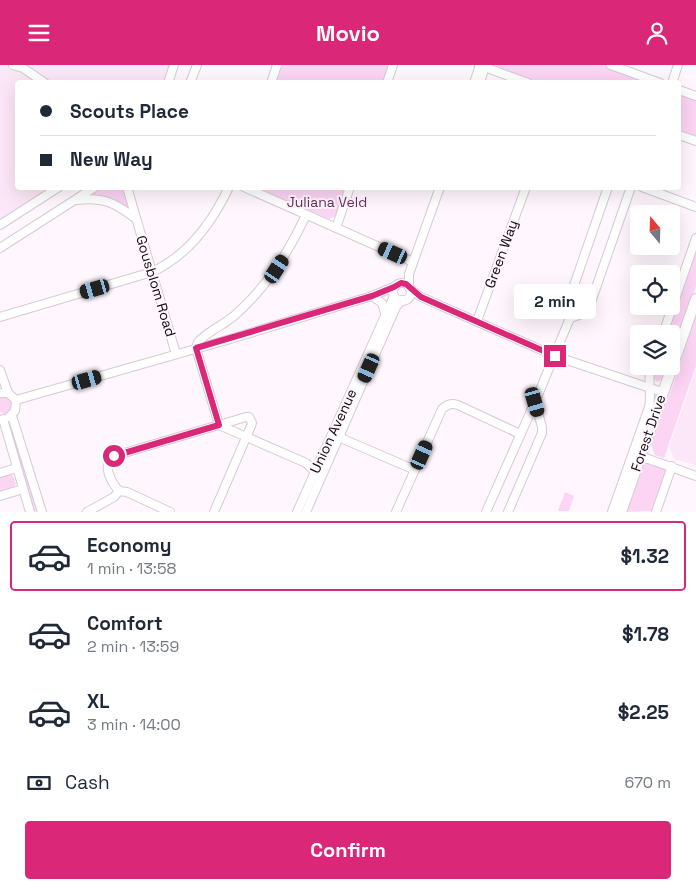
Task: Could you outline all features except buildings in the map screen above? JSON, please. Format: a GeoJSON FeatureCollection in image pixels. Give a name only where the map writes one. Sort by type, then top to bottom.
{"type":"FeatureCollection","features":[{"type":"Feature","properties":{"kind":"main road","name":"Forest Drive"},"geometry":{"type":"LineString","coordinates":[[621,511],[696,299]]}},
{"type":"Feature","properties":{"kind":"street"},"geometry":{"type":"LineString","coordinates":[[13,65],[30,72],[41,80]]}},
{"type":"Feature","properties":{"kind":"street"},"geometry":{"type":"LineString","coordinates":[[169,80],[174,65]]}},
{"type":"Feature","properties":{"kind":"street"},"geometry":{"type":"LineString","coordinates":[[191,80],[197,65]]}},
{"type":"Feature","properties":{"kind":"street"},"geometry":{"type":"LineString","coordinates":[[272,80],[277,65]]}},
{"type":"Feature","properties":{"kind":"street"},"geometry":{"type":"LineString","coordinates":[[388,80],[393,65]]}},
{"type":"Feature","properties":{"kind":"street"},"geometry":{"type":"LineString","coordinates":[[475,80],[482,65]]}},
{"type":"Feature","properties":{"kind":"street"},"geometry":{"type":"LineString","coordinates":[[480,80],[482,65]]}},
{"type":"Feature","properties":{"kind":"street"},"geometry":{"type":"LineString","coordinates":[[482,65],[520,80]]}},
{"type":"Feature","properties":{"kind":"street"},"geometry":{"type":"LineString","coordinates":[[611,65],[652,80]]}},
{"type":"Feature","properties":{"kind":"street"},"geometry":{"type":"LineString","coordinates":[[673,80],[678,65]]}},
{"type":"Feature","properties":{"kind":"street"},"geometry":{"type":"LineString","coordinates":[[681,90],[696,96]]}},
{"type":"Feature","properties":{"kind":"street"},"geometry":{"type":"LineString","coordinates":[[681,136],[696,141]]}},
{"type":"Feature","properties":{"kind":"street"},"geometry":{"type":"LineString","coordinates":[[0,225],[54,190]]}},
{"type":"Feature","properties":{"kind":"street"},"geometry":{"type":"LineString","coordinates":[[0,248],[91,190]]}},
{"type":"Feature","properties":{"kind":"street","name":"Gousblom Road"},"geometry":{"type":"LineString","coordinates":[[128,190],[176,354]]}},
{"type":"Feature","properties":{"kind":"street"},"geometry":{"type":"LineString","coordinates":[[0,317],[152,272],[175,259],[196,239],[213,218],[227,190]]}},
{"type":"Feature","properties":{"kind":"street"},"geometry":{"type":"LineString","coordinates":[[251,190],[413,262]]}},
{"type":"Feature","properties":{"kind":"street"},"geometry":{"type":"LineString","coordinates":[[336,228],[349,190]]}},
{"type":"Feature","properties":{"kind":"street","name":"Union Avenue"},"geometry":{"type":"LineString","coordinates":[[388,317],[408,293],[409,274],[439,190]]}},
{"type":"Feature","properties":{"kind":"street","name":"Green Way"},"geometry":{"type":"LineString","coordinates":[[477,321],[525,190]]}},
{"type":"Feature","properties":{"kind":"street"},"geometry":{"type":"LineString","coordinates":[[486,511],[555,356],[570,317],[570,297],[607,190]]}},
{"type":"Feature","properties":{"kind":"street"},"geometry":{"type":"LineString","coordinates":[[570,317],[579,315],[590,305],[630,190]]}},
{"type":"Feature","properties":{"kind":"street"},"geometry":{"type":"LineString","coordinates":[[650,190],[696,207]]}},
{"type":"Feature","properties":{"kind":"street","name":"Gousblom Road"},"geometry":{"type":"LineString","coordinates":[[76,200],[99,199],[111,202],[135,218]]}},
{"type":"Feature","properties":{"kind":"street"},"geometry":{"type":"LineString","coordinates":[[219,425],[196,348],[200,339],[238,312],[271,277],[291,245],[306,215]]}},
{"type":"Feature","properties":{"kind":"street"},"geometry":{"type":"LineString","coordinates":[[666,325],[696,238]]}},
{"type":"Feature","properties":{"kind":"street","name":"Union Avenue"},"geometry":{"type":"LineString","coordinates":[[306,511],[318,475],[388,317],[396,290],[409,274]]}},
{"type":"Feature","properties":{"kind":"street"},"geometry":{"type":"LineString","coordinates":[[396,290],[405,283],[408,293]]}},
{"type":"Feature","properties":{"kind":"street"},"geometry":{"type":"LineString","coordinates":[[0,370],[4,393],[16,400],[376,294],[396,290],[421,297],[555,356],[662,392]]}},
{"type":"Feature","properties":{"kind":"street"},"geometry":{"type":"LineString","coordinates":[[376,294],[388,317]]}},
{"type":"Feature","properties":{"kind":"street"},"geometry":{"type":"LineString","coordinates":[[612,511],[649,407],[649,375]]}},
{"type":"Feature","properties":{"kind":"street"},"geometry":{"type":"LineString","coordinates":[[16,400],[15,411],[12,416],[1,419],[30,511]]}},
{"type":"Feature","properties":{"kind":"street"},"geometry":{"type":"LineString","coordinates":[[508,511],[542,433],[535,402]]}},
{"type":"Feature","properties":{"kind":"street"},"geometry":{"type":"LineString","coordinates":[[396,511],[442,409],[447,405],[458,405],[520,434]]}},
{"type":"Feature","properties":{"kind":"street"},"geometry":{"type":"LineString","coordinates":[[12,416],[42,511]]}},
{"type":"Feature","properties":{"kind":"street"},"geometry":{"type":"LineString","coordinates":[[170,511],[126,492],[119,491],[114,485],[109,472],[107,464],[109,459],[249,417],[252,423],[214,511]]}},
{"type":"Feature","properties":{"kind":"street"},"geometry":{"type":"LineString","coordinates":[[219,425],[306,463],[318,475]]}},
{"type":"Feature","properties":{"kind":"street"},"geometry":{"type":"LineString","coordinates":[[337,432],[343,439],[415,470]]}},
{"type":"Feature","properties":{"kind":"street"},"geometry":{"type":"LineString","coordinates":[[640,455],[696,476]]}},
{"type":"Feature","properties":{"kind":"street"},"geometry":{"type":"LineString","coordinates":[[306,463],[324,461]]}},
{"type":"Feature","properties":{"kind":"street"},"geometry":{"type":"LineString","coordinates":[[656,511],[672,466]]}},
{"type":"Feature","properties":{"kind":"street"},"geometry":{"type":"LineString","coordinates":[[0,473],[17,467]]}},
{"type":"Feature","properties":{"kind":"street","name":"Union Avenue"},"geometry":{"type":"LineString","coordinates":[[297,511],[318,475]]}},
{"type":"Feature","properties":{"kind":"street"},"geometry":{"type":"LineString","coordinates":[[0,496],[23,489]]}},
{"type":"Feature","properties":{"kind":"street"},"geometry":{"type":"LineString","coordinates":[[87,511],[114,497],[119,491]]}},
{"type":"Feature","properties":{"kind":"shaded area"},"geometry":{"type":"Polygon","coordinates":[[[0,65],[174,65],[169,80],[15,80],[15,190],[56,190],[0,225],[0,65]]]}},
{"type":"Feature","properties":{"kind":"shaded area"},"geometry":{"type":"Polygon","coordinates":[[[696,369],[696,465],[675,460],[669,447],[696,369]]]}},
{"type":"Feature","properties":{"kind":"green space"},"geometry":{"type":"Polygon","coordinates":[[[282,65],[390,65],[385,80],[277,80],[282,65]]]}},
{"type":"Feature","properties":{"kind":"green space"},"geometry":{"type":"Polygon","coordinates":[[[495,65],[605,65],[649,80],[530,80],[499,70],[495,65]]]}},
{"type":"Feature","properties":{"kind":"green space"},"geometry":{"type":"Polygon","coordinates":[[[681,93],[696,99],[696,136],[681,131],[681,93]]]}},
{"type":"Feature","properties":{"kind":"green space"},"geometry":{"type":"Polygon","coordinates":[[[95,190],[124,190],[128,206],[111,199],[90,194],[95,190]]]}},
{"type":"Feature","properties":{"kind":"green space","name":"Juliana Veld"},"geometry":{"type":"Polygon","coordinates":[[[259,190],[347,190],[339,215],[329,219],[259,190]]]}},
{"type":"Feature","properties":{"kind":"green space"},"geometry":{"type":"Polygon","coordinates":[[[696,252],[696,286],[680,331],[680,325],[669,325],[673,315],[680,315],[680,296],[696,252]]]}},
{"type":"Feature","properties":{"kind":"green space"},"geometry":{"type":"Polygon","coordinates":[[[696,315],[696,366],[664,458],[655,455],[651,444],[676,375],[680,375],[680,363],[696,315]]]}},
{"type":"Feature","properties":{"kind":"green space"},"geometry":{"type":"Polygon","coordinates":[[[652,375],[664,375],[661,380],[657,382],[652,375]]]}},
{"type":"Feature","properties":{"kind":"green space"},"geometry":{"type":"Polygon","coordinates":[[[2,395],[13,401],[14,404],[6,415],[0,412],[0,396],[2,395]]]}},
{"type":"Feature","properties":{"kind":"green space"},"geometry":{"type":"Polygon","coordinates":[[[12,426],[39,511],[33,511],[8,427],[12,426]]]}},
{"type":"Feature","properties":{"kind":"green space"},"geometry":{"type":"Polygon","coordinates":[[[642,464],[657,464],[667,471],[653,511],[625,512],[642,464]]]}},
{"type":"Feature","properties":{"kind":"green space"},"geometry":{"type":"Polygon","coordinates":[[[0,474],[10,474],[13,476],[16,484],[12,490],[0,494],[0,474]]]}},
{"type":"Feature","properties":{"kind":"green space"},"geometry":{"type":"Polygon","coordinates":[[[565,492],[574,496],[569,511],[558,511],[565,492]]]}},
{"type":"Feature","properties":{"kind":"route"},"geometry":{"type":"LineString","coordinates":[[114,456],[219,425],[196,348],[372,296],[401,283],[406,284],[421,297],[555,356]]}}]}
